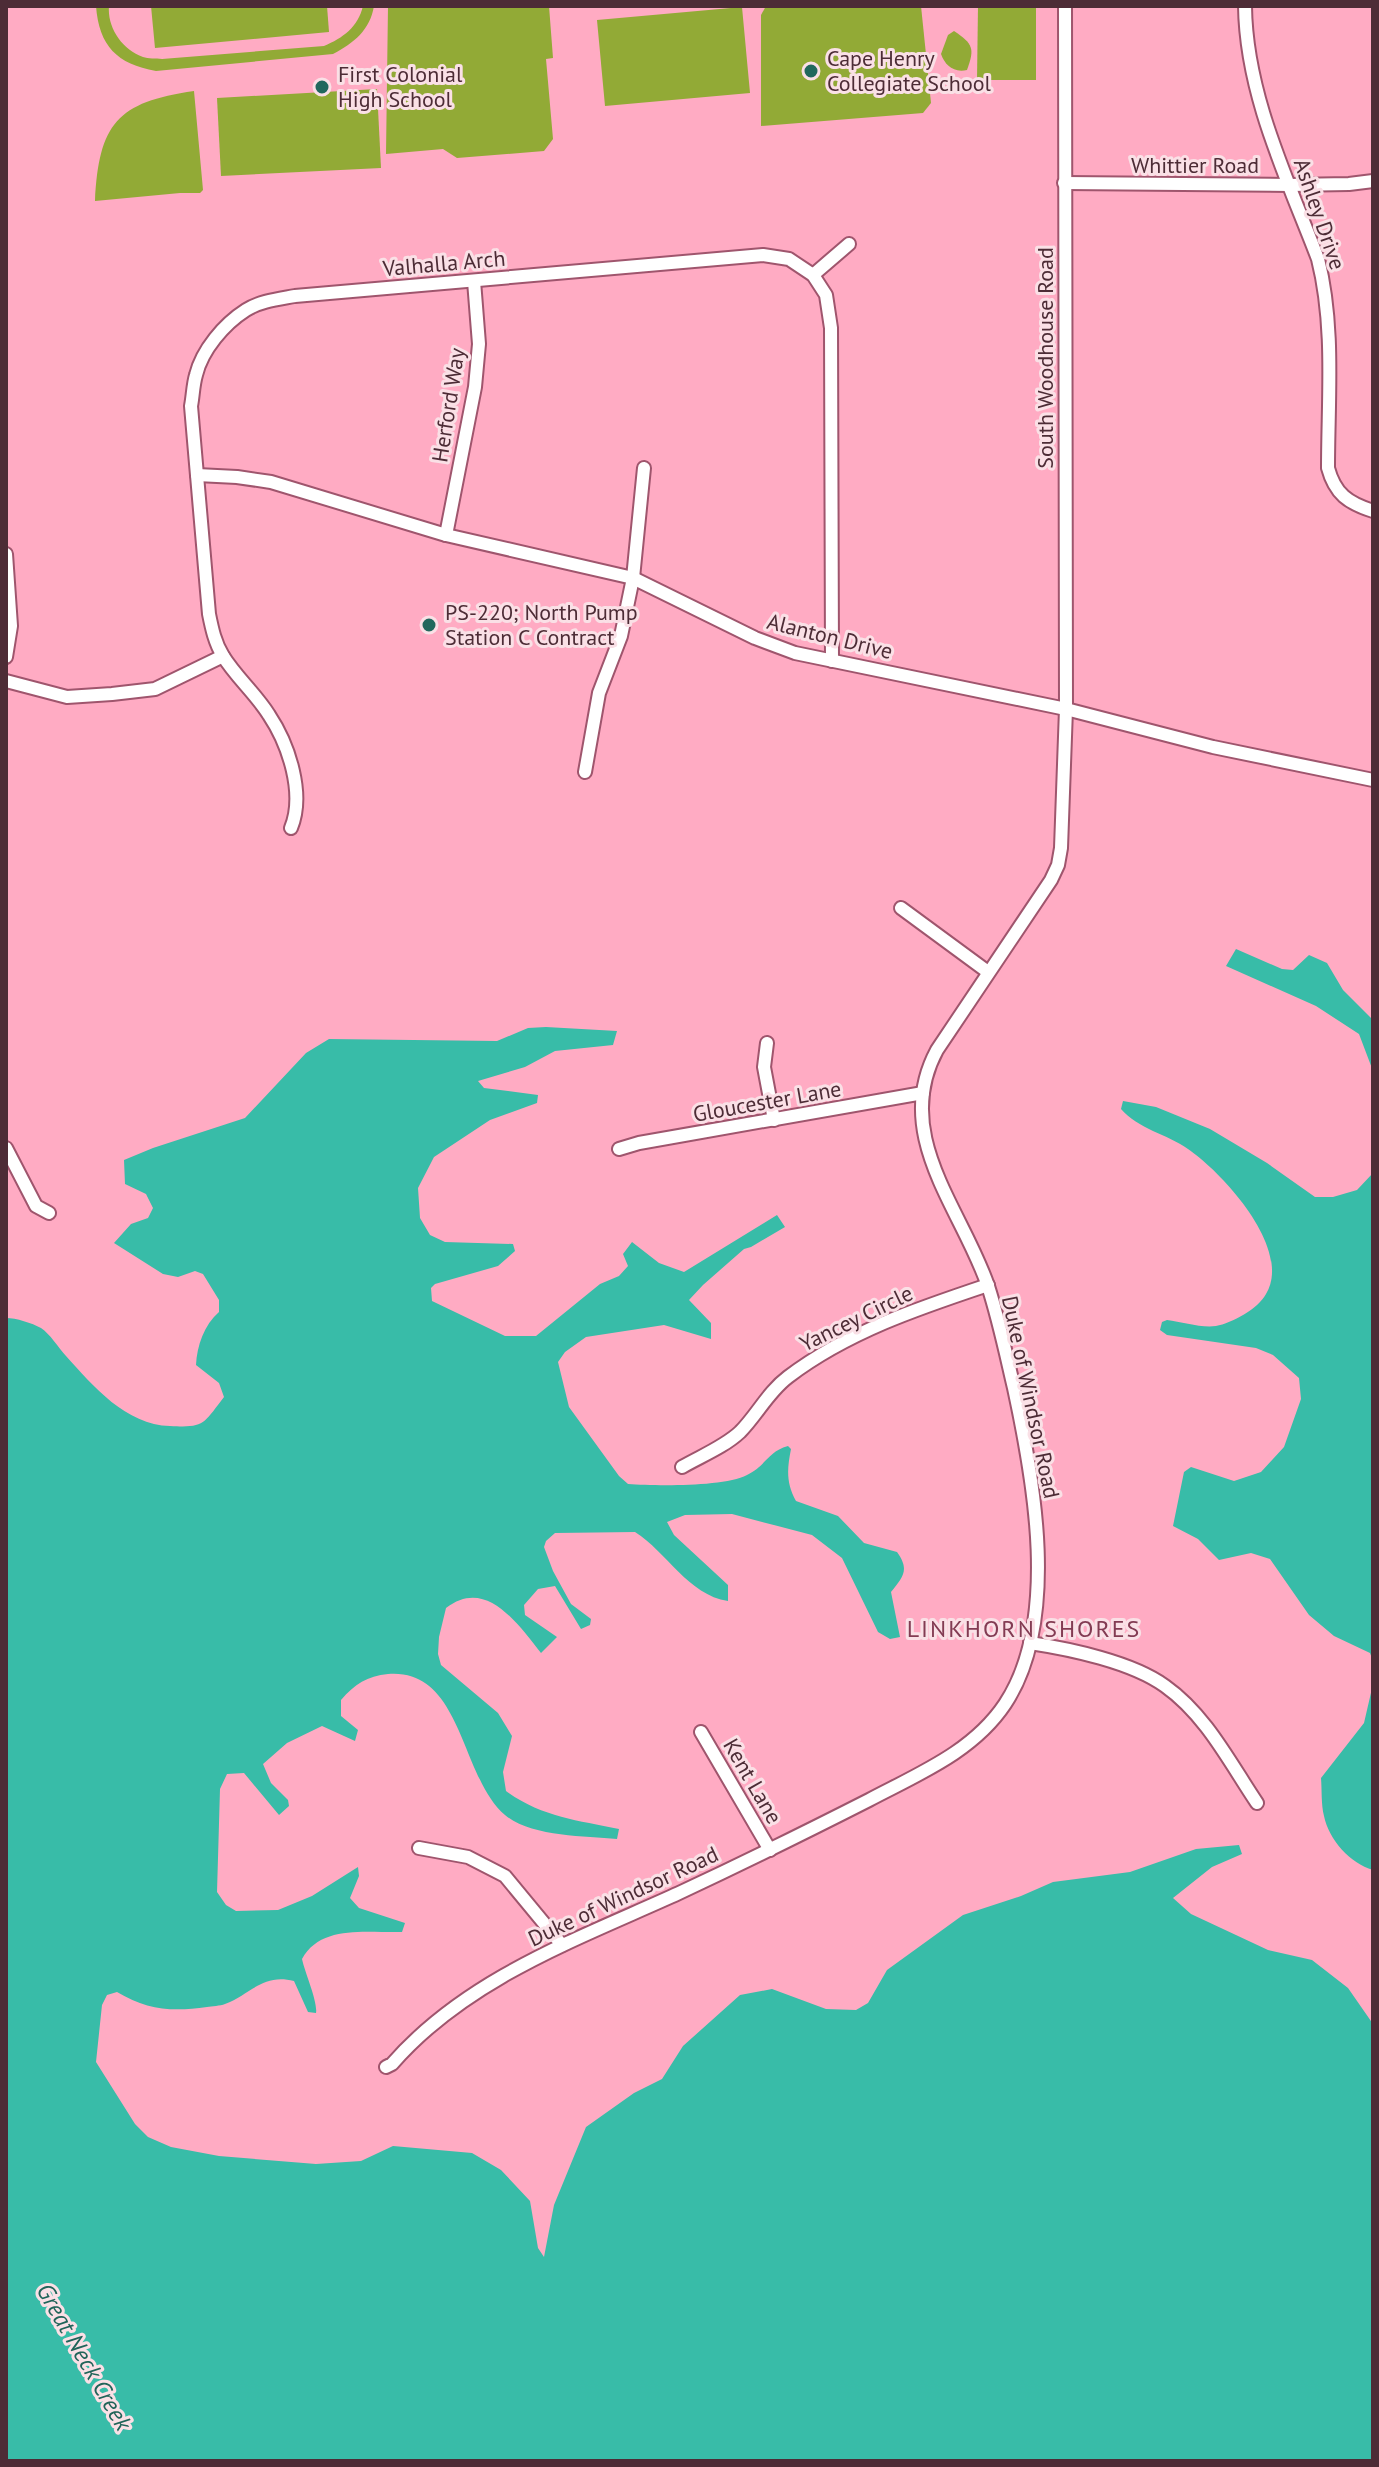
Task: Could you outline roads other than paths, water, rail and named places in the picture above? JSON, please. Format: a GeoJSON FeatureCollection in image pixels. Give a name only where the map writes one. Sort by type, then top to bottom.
{"type":"FeatureCollection","features":[{"type":"Feature","properties":{"kind":"street","name":"South Woodhouse Road"},"geometry":{"type":"LineString","coordinates":[[1065,6],[1066,709]]}},
{"type":"Feature","properties":{"kind":"street","name":"Ashley Drive"},"geometry":{"type":"LineString","coordinates":[[1245,6],[1254,80],[1324,282],[1328,333],[1328,468],[1335,487],[1350,504],[1373,511]]}},
{"type":"Feature","properties":{"kind":"street","name":"Whittier Road"},"geometry":{"type":"LineString","coordinates":[[1064,183],[1290,185],[1373,181]]}},
{"type":"Feature","properties":{"kind":"street"},"geometry":{"type":"LineString","coordinates":[[832,661],[831,328],[826,295],[813,275],[849,244]]}},
{"type":"Feature","properties":{"kind":"street","name":"Valhalla Arch"},"geometry":{"type":"LineString","coordinates":[[291,828],[296,816],[297,799],[280,734],[269,714],[223,656],[214,637],[209,614],[191,406],[196,374],[206,351],[221,331],[246,310],[295,296],[763,255],[789,259],[813,275]]}},
{"type":"Feature","properties":{"kind":"street","name":"Herford Way"},"geometry":{"type":"LineString","coordinates":[[446,535],[475,387],[479,344],[474,281]]}},
{"type":"Feature","properties":{"kind":"street"},"geometry":{"type":"LineString","coordinates":[[585,772],[599,693],[621,636],[633,578],[644,468]]}},
{"type":"Feature","properties":{"kind":"street","name":"Alanton Drive"},"geometry":{"type":"LineString","coordinates":[[197,475],[271,482],[446,535],[633,578],[755,638],[795,653],[1066,709],[1213,747],[1373,780]]}},
{"type":"Feature","properties":{"kind":"street"},"geometry":{"type":"LineString","coordinates":[[6,554],[11,626],[6,657]]}},
{"type":"Feature","properties":{"kind":"street"},"geometry":{"type":"LineString","coordinates":[[6,681],[67,697],[112,694],[155,689],[223,656]]}},
{"type":"Feature","properties":{"kind":"street","name":"Duke of Windsor Road"},"geometry":{"type":"LineString","coordinates":[[386,2067],[426,2028],[491,1983],[562,1945],[770,1850],[952,1756],[983,1731],[1004,1706],[1024,1666],[1036,1597],[1034,1507],[1029,1461],[999,1321],[988,1285],[974,1249],[936,1178],[926,1141],[923,1093],[930,1063],[1058,865],[1066,709]]}},
{"type":"Feature","properties":{"kind":"street"},"geometry":{"type":"LineString","coordinates":[[901,908],[988,972]]}},
{"type":"Feature","properties":{"kind":"street"},"geometry":{"type":"LineString","coordinates":[[767,1043],[764,1067],[774,1120]]}},
{"type":"Feature","properties":{"kind":"street","name":"Gloucester Lane"},"geometry":{"type":"LineString","coordinates":[[619,1149],[923,1093]]}},
{"type":"Feature","properties":{"kind":"street"},"geometry":{"type":"LineString","coordinates":[[6,1148],[36,1206],[49,1213]]}},
{"type":"Feature","properties":{"kind":"street","name":"Yancey Circle"},"geometry":{"type":"LineString","coordinates":[[682,1467],[741,1431],[780,1383],[821,1354],[916,1309],[988,1285]]}},
{"type":"Feature","properties":{"kind":"street"},"geometry":{"type":"LineString","coordinates":[[1030,1643],[1097,1657],[1164,1684],[1206,1727],[1257,1803]]}},
{"type":"Feature","properties":{"kind":"street","name":"Kent Lane"},"geometry":{"type":"LineString","coordinates":[[701,1732],[770,1850]]}},
{"type":"Feature","properties":{"kind":"street"},"geometry":{"type":"LineString","coordinates":[[419,1848],[468,1857],[505,1876],[562,1945]]}},
{"type":"Feature","properties":{"kind":"water"},"geometry":{"type":"Polygon","coordinates":[[[1236,949],[1282,969],[1293,970],[1309,955],[1327,963],[1343,990],[1373,1020],[1373,1071],[1359,1034],[1316,1006],[1226,966],[1236,949]]]}},
{"type":"Feature","properties":{"kind":"water","name":"Great Neck Creek"},"geometry":{"type":"Polygon","coordinates":[[[528,1028],[617,1031],[613,1045],[555,1051],[525,1067],[478,1081],[484,1088],[538,1095],[537,1103],[490,1120],[434,1157],[418,1188],[420,1218],[430,1235],[445,1242],[513,1244],[515,1251],[498,1266],[435,1284],[431,1288],[432,1301],[505,1336],[536,1336],[600,1284],[619,1276],[628,1266],[623,1254],[632,1242],[659,1263],[684,1272],[777,1215],[785,1227],[744,1249],[689,1300],[711,1323],[711,1339],[664,1325],[586,1337],[565,1352],[558,1362],[569,1407],[628,1484],[689,1485],[736,1479],[747,1475],[775,1452],[788,1446],[791,1449],[789,1482],[796,1501],[838,1516],[864,1543],[897,1552],[901,1558],[903,1573],[891,1592],[900,1637],[890,1639],[878,1632],[842,1558],[812,1535],[732,1514],[685,1515],[667,1522],[674,1535],[728,1585],[728,1601],[714,1597],[689,1582],[635,1532],[555,1533],[544,1547],[553,1571],[571,1604],[591,1619],[590,1625],[581,1629],[555,1586],[538,1589],[524,1605],[525,1615],[557,1637],[541,1653],[500,1608],[474,1598],[461,1600],[446,1608],[438,1654],[441,1665],[498,1713],[512,1736],[503,1772],[506,1791],[546,1812],[619,1829],[617,1839],[529,1828],[505,1815],[490,1798],[458,1728],[432,1688],[413,1677],[388,1674],[368,1679],[356,1685],[341,1700],[341,1716],[358,1730],[355,1741],[322,1726],[287,1743],[263,1764],[271,1783],[288,1800],[289,1806],[279,1815],[244,1773],[227,1774],[220,1789],[217,1892],[226,1905],[236,1911],[278,1910],[312,1896],[358,1867],[359,1876],[350,1898],[359,1908],[405,1923],[402,1932],[333,1935],[310,1948],[302,1959],[316,2013],[308,2012],[294,1981],[283,1979],[265,1982],[223,2005],[194,2009],[160,2008],[139,2003],[117,1992],[107,1995],[102,2005],[96,2062],[135,2124],[148,2137],[171,2147],[219,2156],[316,2164],[361,2161],[393,2146],[472,2153],[501,2170],[530,2201],[538,2248],[544,2257],[554,2205],[586,2127],[634,2093],[662,2079],[683,2046],[740,1995],[772,1989],[826,2009],[856,2010],[868,2003],[887,1970],[963,1915],[1053,1882],[1130,1872],[1196,1849],[1239,1845],[1242,1854],[1212,1867],[1173,1898],[1191,1914],[1268,1950],[1312,1960],[1348,1988],[1373,2024],[1373,2461],[6,2461],[6,1318],[41,1328],[99,1391],[139,1419],[170,1426],[197,1425],[212,1413],[224,1397],[219,1383],[196,1365],[202,1336],[219,1312],[219,1300],[203,1274],[195,1271],[178,1277],[163,1274],[114,1243],[131,1224],[148,1218],[153,1208],[146,1194],[125,1184],[124,1160],[245,1118],[306,1053],[329,1039],[497,1041],[528,1028]]]}},
{"type":"Feature","properties":{"kind":"water"},"geometry":{"type":"Polygon","coordinates":[[[1123,1101],[1156,1107],[1210,1129],[1267,1163],[1315,1197],[1333,1197],[1357,1190],[1373,1173],[1373,1661],[1370,1653],[1334,1636],[1309,1615],[1270,1559],[1251,1553],[1219,1560],[1198,1539],[1173,1526],[1184,1472],[1191,1467],[1234,1481],[1261,1472],[1284,1447],[1301,1399],[1299,1378],[1273,1355],[1256,1348],[1167,1335],[1160,1330],[1162,1322],[1167,1320],[1216,1326],[1251,1310],[1266,1294],[1272,1276],[1270,1256],[1250,1214],[1219,1175],[1188,1149],[1128,1116],[1121,1109],[1123,1101]]]}},
{"type":"Feature","properties":{"kind":"water"},"geometry":{"type":"Polygon","coordinates":[[[1373,1684],[1373,1870],[1349,1856],[1331,1834],[1323,1811],[1321,1778],[1364,1723],[1373,1684]]]}},
{"type":"Feature","properties":{"kind":"place","name":"Cape Henry Collegiate School"},"geometry":{"type":"Point","coordinates":[811,71]}},
{"type":"Feature","properties":{"kind":"place","name":"First Colonial High School"},"geometry":{"type":"Point","coordinates":[322,87]}},
{"type":"Feature","properties":{"kind":"place","name":"PS-220; North Pump Station C Contract"},"geometry":{"type":"Point","coordinates":[429,625]}},
{"type":"Feature","properties":{"kind":"district","name":"LINKHORN SHORES"},"geometry":{"type":"Point","coordinates":[1024,1629]}}]}
